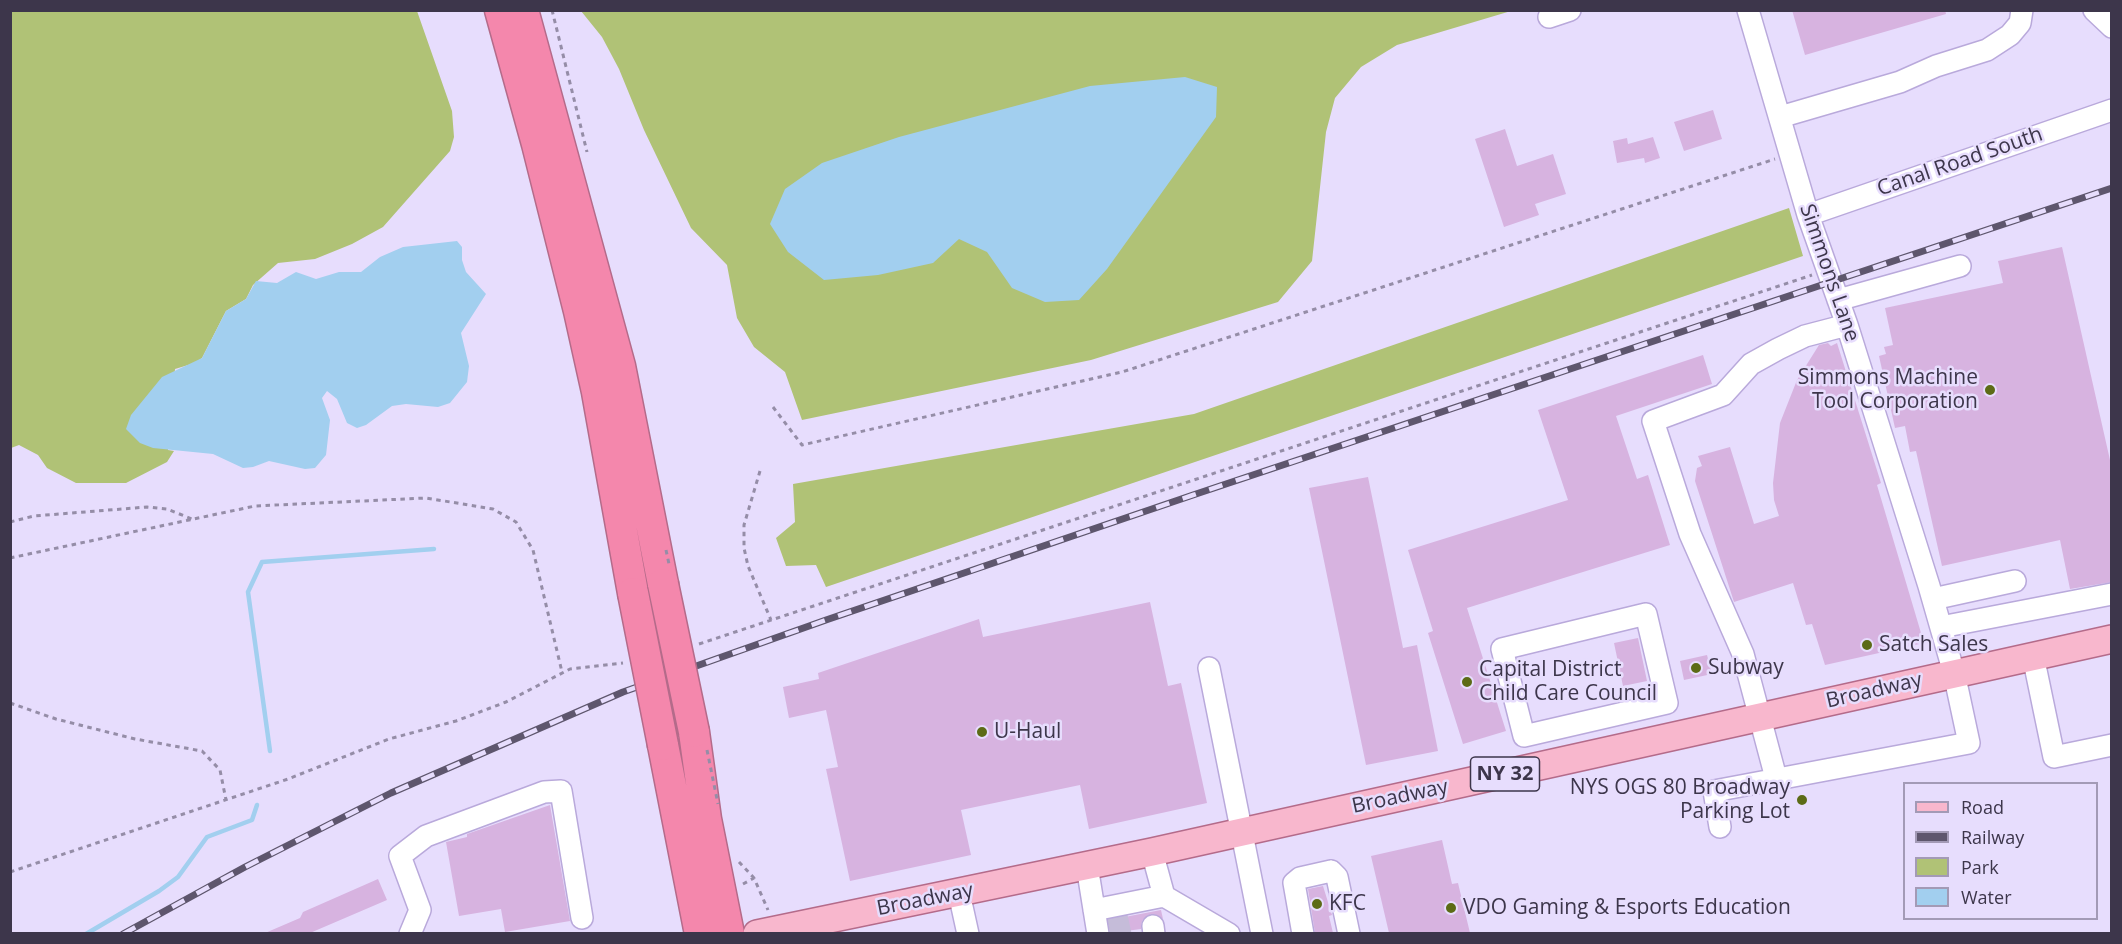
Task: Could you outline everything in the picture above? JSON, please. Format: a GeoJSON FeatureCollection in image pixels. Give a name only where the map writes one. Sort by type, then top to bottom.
{"type":"FeatureCollection","features":[{"type":"Feature","properties":{"kind":"highway"},"geometry":{"type":"LineString","coordinates":[[498,10],[523,54],[620,366],[694,732],[706,819],[729,933]]}},
{"type":"Feature","properties":{"kind":"highway"},"geometry":{"type":"LineString","coordinates":[[522,10],[523,54],[558,224],[597,392],[633,593],[700,933]]}},
{"type":"Feature","properties":{"kind":"main road","name":"Broadway"},"geometry":{"type":"LineString","coordinates":[[757,933],[1152,852],[2112,639]]}},
{"type":"Feature","properties":{"kind":"street"},"geometry":{"type":"LineString","coordinates":[[1549,17],[1570,10]]}},
{"type":"Feature","properties":{"kind":"street","name":"Simmons Lane"},"geometry":{"type":"LineString","coordinates":[[1748,10],[1808,214],[1847,325],[1933,599],[1954,673],[1969,743],[1776,778]]}},
{"type":"Feature","properties":{"kind":"street"},"geometry":{"type":"LineString","coordinates":[[1780,117],[1900,82],[1936,66],[1987,50],[2010,34],[2020,23],[2022,10]]}},
{"type":"Feature","properties":{"kind":"street"},"geometry":{"type":"LineString","coordinates":[[2094,10],[2112,27]]}},
{"type":"Feature","properties":{"kind":"street","name":"Canal Road South"},"geometry":{"type":"LineString","coordinates":[[1808,214],[2112,110]]}},
{"type":"Feature","properties":{"kind":"street"},"geometry":{"type":"LineString","coordinates":[[1838,300],[1960,266]]}},
{"type":"Feature","properties":{"kind":"street"},"geometry":{"type":"LineString","coordinates":[[1720,827],[1714,791],[1776,778],[1743,654],[1690,534],[1653,421],[1724,395],[1751,364],[1778,349],[1805,336],[1847,325]]}},
{"type":"Feature","properties":{"kind":"street"},"geometry":{"type":"LineString","coordinates":[[1933,599],[2016,581]]}},
{"type":"Feature","properties":{"kind":"street"},"geometry":{"type":"LineString","coordinates":[[1941,627],[2112,594]]}},
{"type":"Feature","properties":{"kind":"street"},"geometry":{"type":"LineString","coordinates":[[1646,614],[1667,703],[1574,724],[1524,736],[1502,649],[1646,614]]}},
{"type":"Feature","properties":{"kind":"street"},"geometry":{"type":"LineString","coordinates":[[2032,656],[2054,757],[2112,745]]}},
{"type":"Feature","properties":{"kind":"street"},"geometry":{"type":"LineString","coordinates":[[1209,668],[1262,933]]}},
{"type":"Feature","properties":{"kind":"street"},"geometry":{"type":"LineString","coordinates":[[1574,724],[1582,757]]}},
{"type":"Feature","properties":{"kind":"street"},"geometry":{"type":"LineString","coordinates":[[410,933],[420,910],[400,856],[426,836],[544,792],[561,791],[582,918]]}},
{"type":"Feature","properties":{"kind":"street"},"geometry":{"type":"LineString","coordinates":[[1152,852],[1153,913]]}},
{"type":"Feature","properties":{"kind":"street"},"geometry":{"type":"LineString","coordinates":[[1087,866],[1109,911]]}},
{"type":"Feature","properties":{"kind":"street"},"geometry":{"type":"LineString","coordinates":[[1303,933],[1294,883],[1300,878],[1331,871]]}},
{"type":"Feature","properties":{"kind":"street"},"geometry":{"type":"LineString","coordinates":[[1331,871],[1330,882],[1341,933]]}},
{"type":"Feature","properties":{"kind":"street"},"geometry":{"type":"LineString","coordinates":[[1331,871],[1337,878],[1349,933]]}},
{"type":"Feature","properties":{"kind":"street"},"geometry":{"type":"LineString","coordinates":[[959,893],[968,933]]}},
{"type":"Feature","properties":{"kind":"street"},"geometry":{"type":"LineString","coordinates":[[1109,911],[1153,913],[1227,933]]}},
{"type":"Feature","properties":{"kind":"street"},"geometry":{"type":"LineString","coordinates":[[1098,933],[1109,911]]}},
{"type":"Feature","properties":{"kind":"path"},"geometry":{"type":"LineString","coordinates":[[773,407],[802,445],[1122,372],[1791,154]]}},
{"type":"Feature","properties":{"kind":"path"},"geometry":{"type":"LineString","coordinates":[[693,645],[1828,269]]}},
{"type":"Feature","properties":{"kind":"path"},"geometry":{"type":"LineString","coordinates":[[760,471],[744,525],[744,548],[748,566],[771,620]]}},
{"type":"Feature","properties":{"kind":"path"},"geometry":{"type":"LineString","coordinates":[[10,558],[255,506],[426,498],[494,509],[516,522],[533,550],[562,672]]}},
{"type":"Feature","properties":{"kind":"path"},"geometry":{"type":"LineString","coordinates":[[10,522],[34,516],[147,507],[167,510],[193,520]]}},
{"type":"Feature","properties":{"kind":"path"},"geometry":{"type":"LineString","coordinates":[[10,872],[288,779],[369,745],[456,721],[506,702],[562,672],[630,662]]}},
{"type":"Feature","properties":{"kind":"path"},"geometry":{"type":"LineString","coordinates":[[10,703],[56,719],[135,739],[202,751],[220,770],[226,800]]}},
{"type":"Feature","properties":{"kind":"green space"},"geometry":{"type":"Polygon","coordinates":[[[11,11],[417,11],[452,111],[454,137],[450,151],[383,227],[352,244],[315,259],[278,263],[253,285],[246,299],[226,311],[202,358],[195,363],[175,369],[168,450],[174,451],[167,462],[126,483],[76,483],[47,468],[38,455],[19,445],[11,448],[11,11]]]}},
{"type":"Feature","properties":{"kind":"green space"},"geometry":{"type":"Polygon","coordinates":[[[581,11],[1511,11],[1397,45],[1361,67],[1335,98],[1326,132],[1312,261],[1278,302],[1091,360],[802,420],[785,372],[754,347],[737,318],[727,265],[691,228],[644,130],[619,69],[602,37],[581,11]]]}},
{"type":"Feature","properties":{"kind":"green space"},"geometry":{"type":"Polygon","coordinates":[[[1789,208],[1803,256],[826,587],[816,565],[786,566],[776,538],[795,522],[793,484],[1194,414],[1789,208]]]}},
{"type":"Feature","properties":{"kind":"water"},"geometry":{"type":"Polygon","coordinates":[[[1185,77],[1217,87],[1216,117],[1107,269],[1079,300],[1045,302],[1012,288],[987,252],[959,239],[933,263],[878,275],[824,280],[788,252],[770,224],[785,189],[822,163],[899,137],[1090,86],[1185,77]]]}},
{"type":"Feature","properties":{"kind":"water"},"geometry":{"type":"Polygon","coordinates":[[[457,241],[462,247],[462,260],[466,272],[486,294],[461,333],[469,366],[467,382],[450,403],[438,407],[406,404],[392,406],[366,425],[357,428],[347,423],[337,399],[327,391],[322,398],[330,420],[326,455],[315,468],[305,469],[269,461],[243,468],[213,454],[153,448],[140,443],[126,429],[131,415],[162,377],[202,358],[226,311],[246,299],[256,281],[277,283],[296,272],[316,279],[339,272],[361,272],[380,257],[403,247],[457,241]]]}},
{"type":"Feature","properties":{"kind":"building"},"geometry":{"type":"Polygon","coordinates":[[[1792,10],[1945,10],[1946,14],[1805,55],[1792,10]]]}},
{"type":"Feature","properties":{"kind":"building"},"geometry":{"type":"Polygon","coordinates":[[[1713,110],[1722,139],[1684,151],[1674,122],[1713,110]]]}},
{"type":"Feature","properties":{"kind":"building"},"geometry":{"type":"Polygon","coordinates":[[[1505,129],[1517,166],[1553,154],[1566,194],[1535,204],[1539,215],[1504,227],[1475,139],[1505,129]]]}},
{"type":"Feature","properties":{"kind":"building"},"geometry":{"type":"Polygon","coordinates":[[[1653,137],[1660,158],[1645,163],[1644,158],[1617,163],[1613,141],[1627,138],[1628,144],[1653,137]]]}},
{"type":"Feature","properties":{"kind":"building","name":"Simmons Machine Tool Corporation"},"geometry":{"type":"Polygon","coordinates":[[[2062,247],[2112,469],[2112,582],[2070,589],[2060,540],[1942,566],[1916,451],[1910,452],[1905,426],[1895,428],[1879,356],[1886,354],[1884,347],[1893,345],[1885,308],[2003,283],[1998,261],[2062,247]]]}},
{"type":"Feature","properties":{"kind":"building"},"geometry":{"type":"Polygon","coordinates":[[[1828,343],[1831,346],[1837,343],[1881,483],[1877,485],[1924,643],[1825,665],[1812,624],[1806,625],[1793,583],[1734,602],[1695,481],[1697,468],[1702,466],[1698,456],[1730,447],[1754,524],[1779,516],[1774,500],[1773,483],[1780,423],[1797,380],[1819,345],[1828,343]]]}},
{"type":"Feature","properties":{"kind":"building"},"geometry":{"type":"Polygon","coordinates":[[[1703,355],[1712,384],[1616,416],[1637,479],[1648,475],[1670,545],[1467,608],[1506,731],[1463,744],[1428,633],[1433,631],[1408,550],[1568,500],[1538,410],[1703,355]]]}},
{"type":"Feature","properties":{"kind":"building"},"geometry":{"type":"Polygon","coordinates":[[[1368,477],[1403,648],[1417,645],[1438,751],[1366,765],[1309,488],[1368,477]]]}},
{"type":"Feature","properties":{"kind":"building"},"geometry":{"type":"Polygon","coordinates":[[[1150,602],[1168,686],[1181,683],[1207,803],[1089,829],[1080,785],[961,810],[971,855],[850,881],[826,769],[838,767],[826,710],[789,718],[783,687],[819,679],[818,673],[979,619],[983,637],[1150,602]]]}},
{"type":"Feature","properties":{"kind":"building"},"geometry":{"type":"Polygon","coordinates":[[[1638,638],[1647,681],[1623,686],[1614,643],[1638,638]]]}},
{"type":"Feature","properties":{"kind":"building","name":"Subway"},"geometry":{"type":"Polygon","coordinates":[[[1707,655],[1712,674],[1684,680],[1680,661],[1707,655]]]}},
{"type":"Feature","properties":{"kind":"building"},"geometry":{"type":"Polygon","coordinates":[[[550,805],[570,921],[505,932],[501,909],[459,916],[446,842],[467,837],[467,834],[550,805]]]}},
{"type":"Feature","properties":{"kind":"building"},"geometry":{"type":"Polygon","coordinates":[[[1442,840],[1452,884],[1458,883],[1470,933],[1389,933],[1371,856],[1442,840]]]}},
{"type":"Feature","properties":{"kind":"building"},"geometry":{"type":"Polygon","coordinates":[[[378,879],[387,900],[310,933],[265,933],[300,918],[303,912],[378,879]]]}},
{"type":"Feature","properties":{"kind":"building","name":"KFC"},"geometry":{"type":"Polygon","coordinates":[[[1323,886],[1332,915],[1329,916],[1333,933],[1315,933],[1308,889],[1323,886]]]}},
{"type":"Feature","properties":{"kind":"building"},"geometry":{"type":"Polygon","coordinates":[[[1161,910],[1163,919],[1151,914],[1142,921],[1141,929],[1111,933],[1109,920],[1161,910]]]}},
{"type":"Feature","properties":{"kind":"waterway"},"geometry":{"type":"LineString","coordinates":[[270,751],[248,592],[262,562],[434,549]]}},
{"type":"Feature","properties":{"kind":"waterway"},"geometry":{"type":"LineString","coordinates":[[86,934],[159,891],[178,877],[207,837],[252,820],[257,805]]}},
{"type":"Feature","properties":{"kind":"tunnel"},"geometry":{"type":"LineString","coordinates":[[1117,916],[1121,934]]}},
{"type":"Feature","properties":{"kind":"railway"},"geometry":{"type":"LineString","coordinates":[[123,934],[245,867],[391,793],[623,692],[1193,495],[2112,188]]}},
{"type":"Feature","properties":{"kind":"place","name":"Simmons Machine Tool Corporation"},"geometry":{"type":"Point","coordinates":[1990,390]}},
{"type":"Feature","properties":{"kind":"place","name":"Satch Sales"},"geometry":{"type":"Point","coordinates":[1867,645]}},
{"type":"Feature","properties":{"kind":"place","name":"Subway"},"geometry":{"type":"Point","coordinates":[1696,668]}},
{"type":"Feature","properties":{"kind":"place","name":"Capital District Child Care Council"},"geometry":{"type":"Point","coordinates":[1467,682]}},
{"type":"Feature","properties":{"kind":"place","name":"U-Haul"},"geometry":{"type":"Point","coordinates":[982,732]}},
{"type":"Feature","properties":{"kind":"place","name":"NYS OGS 80 Broadway Parking Lot"},"geometry":{"type":"Point","coordinates":[1802,800]}},
{"type":"Feature","properties":{"kind":"place","name":"KFC"},"geometry":{"type":"Point","coordinates":[1317,904]}},
{"type":"Feature","properties":{"kind":"place","name":"VDO Gaming & Esports Education"},"geometry":{"type":"Point","coordinates":[1451,908]}}]}
